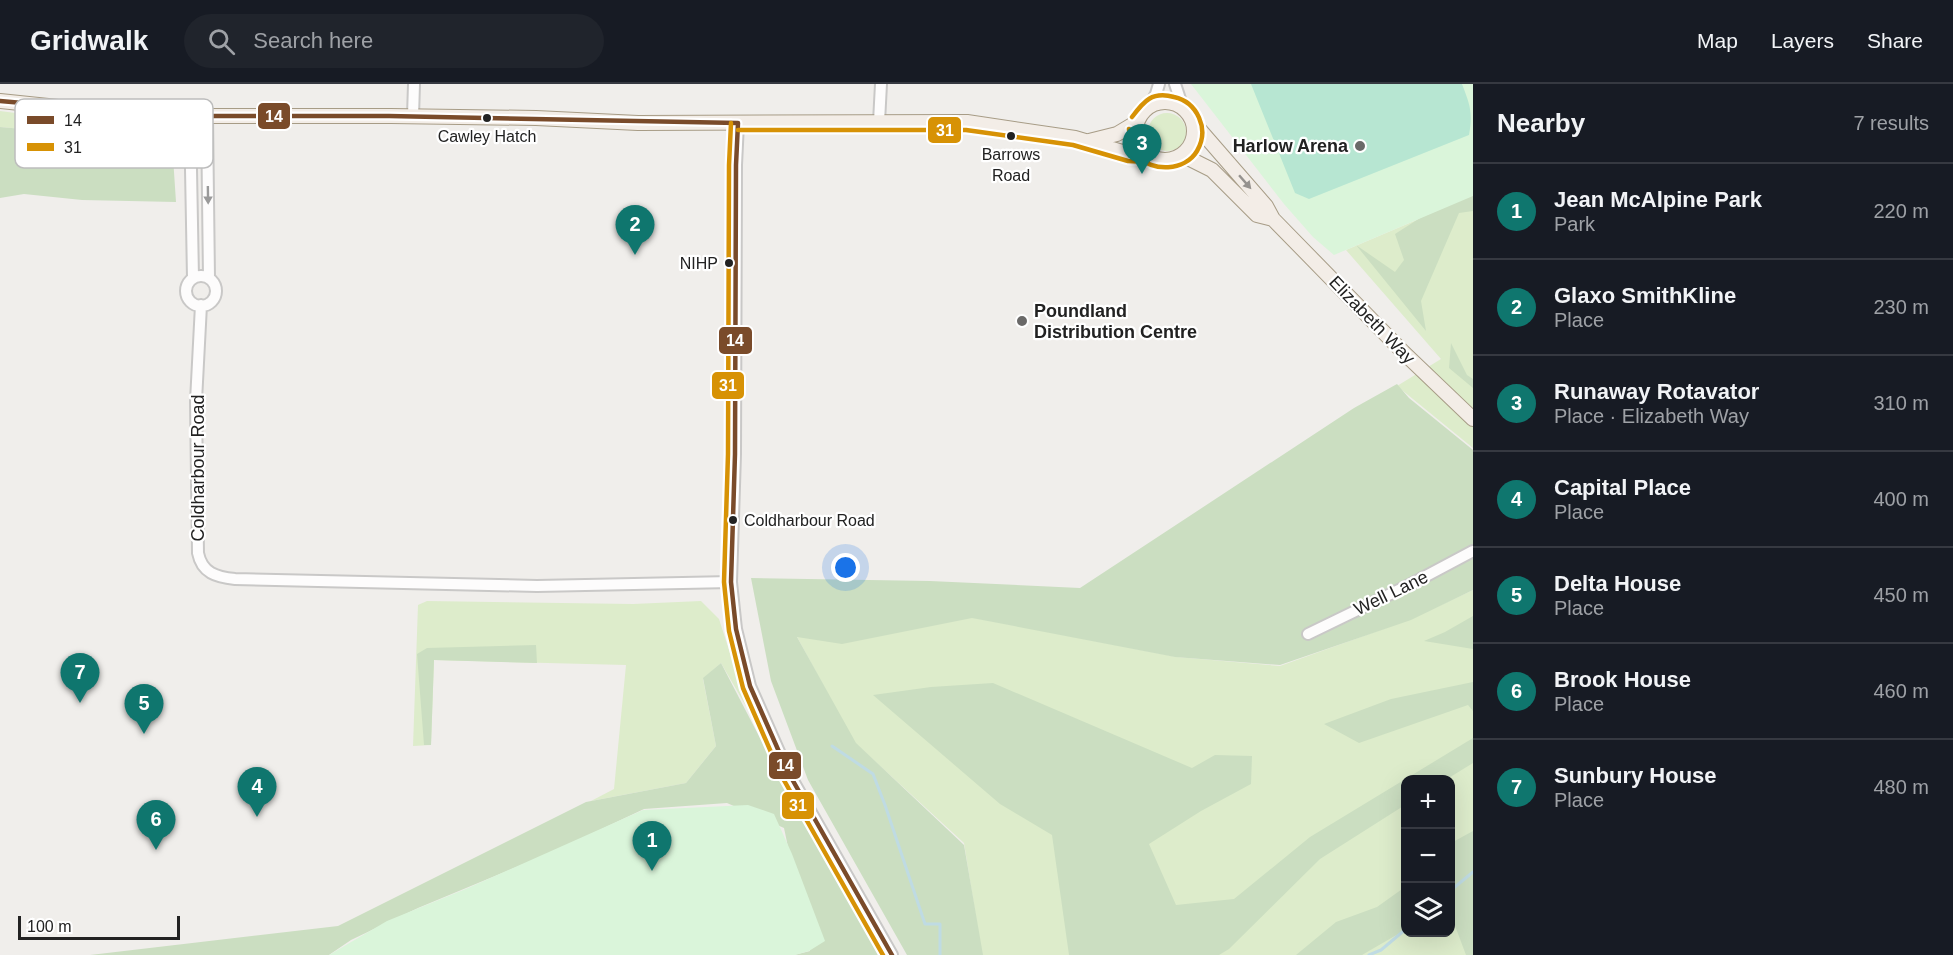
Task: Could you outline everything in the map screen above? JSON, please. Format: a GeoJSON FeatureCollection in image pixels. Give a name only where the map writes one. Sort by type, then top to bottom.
{"type":"FeatureCollection","features":[{"type":"Feature","properties":{"kind":"main road"},"geometry":{"type":"LineString","coordinates":[[0,101],[15,103]]}},
{"type":"Feature","properties":{"kind":"main road"},"geometry":{"type":"LineString","coordinates":[[213,116],[536,118],[638,123],[967,122],[1088,141],[1129,154],[1148,154],[1164,160],[1182,155],[1193,140],[1195,131],[1193,122],[1183,108],[1175,103],[1156,103],[1141,114],[1137,122],[1137,140],[1148,154]]}},
{"type":"Feature","properties":{"kind":"main road"},"geometry":{"type":"LineString","coordinates":[[1088,141],[1117,134],[1137,122]]}},
{"type":"Feature","properties":{"kind":"main road","name":"Elizabeth Way"},"geometry":{"type":"LineString","coordinates":[[1193,122],[1264,204],[1273,219],[1408,357],[1473,419]]}},
{"type":"Feature","properties":{"kind":"main road","name":"Elizabeth Way"},"geometry":{"type":"LineString","coordinates":[[1182,155],[1212,170],[1257,215],[1273,219]]}},
{"type":"Feature","properties":{"kind":"street"},"geometry":{"type":"LineString","coordinates":[[413,116],[414,84]]}},
{"type":"Feature","properties":{"kind":"street"},"geometry":{"type":"LineString","coordinates":[[879,122],[881,84]]}},
{"type":"Feature","properties":{"kind":"street"},"geometry":{"type":"LineString","coordinates":[[1148,108],[1159,84]]}},
{"type":"Feature","properties":{"kind":"street"},"geometry":{"type":"LineString","coordinates":[[1175,84],[1183,108]]}},
{"type":"Feature","properties":{"kind":"street"},"geometry":{"type":"LineString","coordinates":[[738,123],[735,454],[731,582],[736,629],[747,674],[766,725],[788,772],[892,955]]}},
{"type":"Feature","properties":{"kind":"street"},"geometry":{"type":"LineString","coordinates":[[191,168],[194,278]]}},
{"type":"Feature","properties":{"kind":"street","name":"Coldharbour Road"},"geometry":{"type":"LineString","coordinates":[[208,168],[209,279],[214,285],[215,294],[210,302],[201,305],[196,401],[198,553],[204,568],[210,573],[223,578],[235,579],[537,586],[731,582]]}},
{"type":"Feature","properties":{"kind":"street"},"geometry":{"type":"LineString","coordinates":[[201,305],[192,303],[187,295],[186,287],[194,278],[201,276],[209,279]]}},
{"type":"Feature","properties":{"kind":"street","name":"Well Lane"},"geometry":{"type":"LineString","coordinates":[[1308,634],[1473,551]]}},
{"type":"Feature","properties":{"kind":"green space"},"geometry":{"type":"Polygon","coordinates":[[[1191,84],[1473,84],[1473,196],[1334,255],[1313,237],[1284,204],[1191,84]]]}},
{"type":"Feature","properties":{"kind":"green space","name":"Harlow Arena"},"geometry":{"type":"Polygon","coordinates":[[[1251,84],[1462,84],[1470,109],[1469,135],[1309,199],[1295,193],[1251,84]]]}},
{"type":"Feature","properties":{"kind":"green space"},"geometry":{"type":"Polygon","coordinates":[[[0,111],[15,113],[15,128],[0,127],[0,111]]]}},
{"type":"Feature","properties":{"kind":"green space"},"geometry":{"type":"Polygon","coordinates":[[[1167,113],[1181,118],[1186,132],[1181,146],[1167,151],[1153,146],[1148,132],[1153,118],[1167,113]]]}},
{"type":"Feature","properties":{"kind":"green space"},"geometry":{"type":"Polygon","coordinates":[[[0,127],[15,128],[15,168],[174,168],[176,202],[82,200],[24,194],[0,198],[0,127]]]}},
{"type":"Feature","properties":{"kind":"green space"},"geometry":{"type":"Polygon","coordinates":[[[1473,195],[1473,211],[1459,213],[1421,301],[1426,331],[1356,245],[1395,272],[1404,260],[1395,234],[1420,218],[1473,195]]]}},
{"type":"Feature","properties":{"kind":"green space"},"geometry":{"type":"Polygon","coordinates":[[[1473,196],[1473,448],[1397,386],[1441,359],[1346,250],[1473,196]]]}},
{"type":"Feature","properties":{"kind":"green space"},"geometry":{"type":"Polygon","coordinates":[[[1451,343],[1467,375],[1473,379],[1473,388],[1449,368],[1451,343]]]}},
{"type":"Feature","properties":{"kind":"green space"},"geometry":{"type":"Polygon","coordinates":[[[1397,384],[1409,398],[1473,450],[1473,590],[1411,620],[1280,665],[1175,657],[972,618],[842,644],[797,637],[856,743],[964,845],[983,955],[907,955],[808,780],[771,681],[751,578],[930,581],[1080,588],[1354,408],[1397,384]]]}},
{"type":"Feature","properties":{"kind":"green space"},"geometry":{"type":"Polygon","coordinates":[[[1473,590],[1473,955],[982,955],[964,843],[854,742],[796,635],[971,617],[1177,657],[1280,666],[1411,619],[1473,590]]]}},
{"type":"Feature","properties":{"kind":"green space"},"geometry":{"type":"Polygon","coordinates":[[[427,601],[633,604],[701,601],[719,619],[741,687],[772,760],[747,708],[721,663],[703,679],[716,746],[686,783],[591,801],[614,789],[626,665],[434,660],[431,745],[413,746],[418,605],[427,601]]]}},
{"type":"Feature","properties":{"kind":"green space"},"geometry":{"type":"Polygon","coordinates":[[[1473,616],[1473,649],[1424,641],[1445,632],[1473,616]]]}},
{"type":"Feature","properties":{"kind":"green space"},"geometry":{"type":"Polygon","coordinates":[[[536,645],[537,663],[434,660],[431,745],[424,745],[417,654],[427,648],[536,645]]]}},
{"type":"Feature","properties":{"kind":"green space"},"geometry":{"type":"Polygon","coordinates":[[[721,663],[786,788],[879,955],[794,955],[810,951],[784,828],[727,803],[644,809],[555,851],[418,908],[351,940],[329,955],[90,955],[338,926],[586,802],[686,783],[716,746],[703,678],[721,663]]]}},
{"type":"Feature","properties":{"kind":"green space"},"geometry":{"type":"Polygon","coordinates":[[[1473,682],[1473,711],[1468,705],[1359,743],[1324,724],[1391,699],[1473,682]]]}},
{"type":"Feature","properties":{"kind":"green space"},"geometry":{"type":"Polygon","coordinates":[[[993,683],[1192,768],[1215,755],[1252,756],[1251,784],[1201,811],[1149,844],[1176,905],[1234,899],[1310,837],[1401,782],[1401,808],[1320,859],[1229,949],[1219,955],[1069,955],[1052,835],[1000,804],[873,695],[931,687],[993,683]]]}},
{"type":"Feature","properties":{"kind":"green space"},"geometry":{"type":"Polygon","coordinates":[[[1473,738],[1473,763],[1454,775],[1412,775],[1473,738]]]}},
{"type":"Feature","properties":{"kind":"green space"},"geometry":{"type":"Polygon","coordinates":[[[748,805],[774,814],[792,854],[825,941],[809,951],[795,955],[329,955],[387,921],[468,888],[643,810],[748,805]]]}},
{"type":"Feature","properties":{"kind":"green space"},"geometry":{"type":"Polygon","coordinates":[[[1473,831],[1473,955],[1466,955],[1455,926],[1455,841],[1473,831]]]}},
{"type":"Feature","properties":{"kind":"green space"},"geometry":{"type":"Polygon","coordinates":[[[1401,890],[1401,932],[1362,955],[1296,955],[1336,922],[1377,907],[1401,890]]]}},
{"type":"Feature","properties":{"kind":"waterway"},"geometry":{"type":"LineString","coordinates":[[832,746],[873,774],[925,924],[940,924],[940,955]]}},
{"type":"Feature","properties":{"kind":"waterway"},"geometry":{"type":"LineString","coordinates":[[1455,887],[1473,872]]}},
{"type":"Feature","properties":{"kind":"waterway"},"geometry":{"type":"LineString","coordinates":[[1369,955],[1381,950],[1401,933]]}},
{"type":"Feature","properties":{"kind":"transit line","name":"31"},"geometry":{"type":"LineString","coordinates":[[1129,129],[1130,140],[1137,155],[1143,161],[1159,167],[1185,163],[1192,158],[1201,143],[1202,126],[1199,118],[1195,110],[1182,100],[1166,95],[1154,96],[1145,102],[1132,117]]}},
{"type":"Feature","properties":{"kind":"transit line","name":"14"},"geometry":{"type":"LineString","coordinates":[[0,101],[15,102]]}},
{"type":"Feature","properties":{"kind":"transit line","name":"14"},"geometry":{"type":"LineString","coordinates":[[213,116],[389,116],[738,123]]}},
{"type":"Feature","properties":{"kind":"transit line","name":"31"},"geometry":{"type":"LineString","coordinates":[[731,123],[728,454],[724,582],[729,631],[743,688],[781,775],[883,955]]}},
{"type":"Feature","properties":{"kind":"transit line","name":"14"},"geometry":{"type":"LineString","coordinates":[[738,123],[735,454],[731,582],[736,629],[750,686],[788,772],[892,955]]}},
{"type":"Feature","properties":{"kind":"transit line","name":"31"},"geometry":{"type":"LineString","coordinates":[[738,130],[966,130],[1073,145],[1128,161],[1148,162]]}},
{"type":"Feature","properties":{"kind":"place","name":"Cawley Hatch"},"geometry":{"type":"Point","coordinates":[487,118]}},
{"type":"Feature","properties":{"kind":"place","name":"Barrows Road"},"geometry":{"type":"Point","coordinates":[1011,136]}},
{"type":"Feature","properties":{"kind":"place","name":"Harlow Arena"},"geometry":{"type":"Point","coordinates":[1360,146]}},
{"type":"Feature","properties":{"kind":"place","name":"Runaway Rotavator"},"geometry":{"type":"Point","coordinates":[1142,174]}},
{"type":"Feature","properties":{"kind":"place","name":"Glaxo SmithKline"},"geometry":{"type":"Point","coordinates":[635,255]}},
{"type":"Feature","properties":{"kind":"place","name":"NIHP"},"geometry":{"type":"Point","coordinates":[729,263]}},
{"type":"Feature","properties":{"kind":"place","name":"Poundland Distribution Centre"},"geometry":{"type":"Point","coordinates":[1022,321]}},
{"type":"Feature","properties":{"kind":"place","name":"Coldharbour Road"},"geometry":{"type":"Point","coordinates":[733,520]}},
{"type":"Feature","properties":{"kind":"place","name":"Sunbury House"},"geometry":{"type":"Point","coordinates":[80,703]}},
{"type":"Feature","properties":{"kind":"place","name":"Delta House"},"geometry":{"type":"Point","coordinates":[144,734]}},
{"type":"Feature","properties":{"kind":"place","name":"Capital Place"},"geometry":{"type":"Point","coordinates":[257,817]}},
{"type":"Feature","properties":{"kind":"place","name":"Brook House"},"geometry":{"type":"Point","coordinates":[156,850]}},
{"type":"Feature","properties":{"kind":"place","name":"Jean McAlpine Park"},"geometry":{"type":"Point","coordinates":[652,871]}}]}
